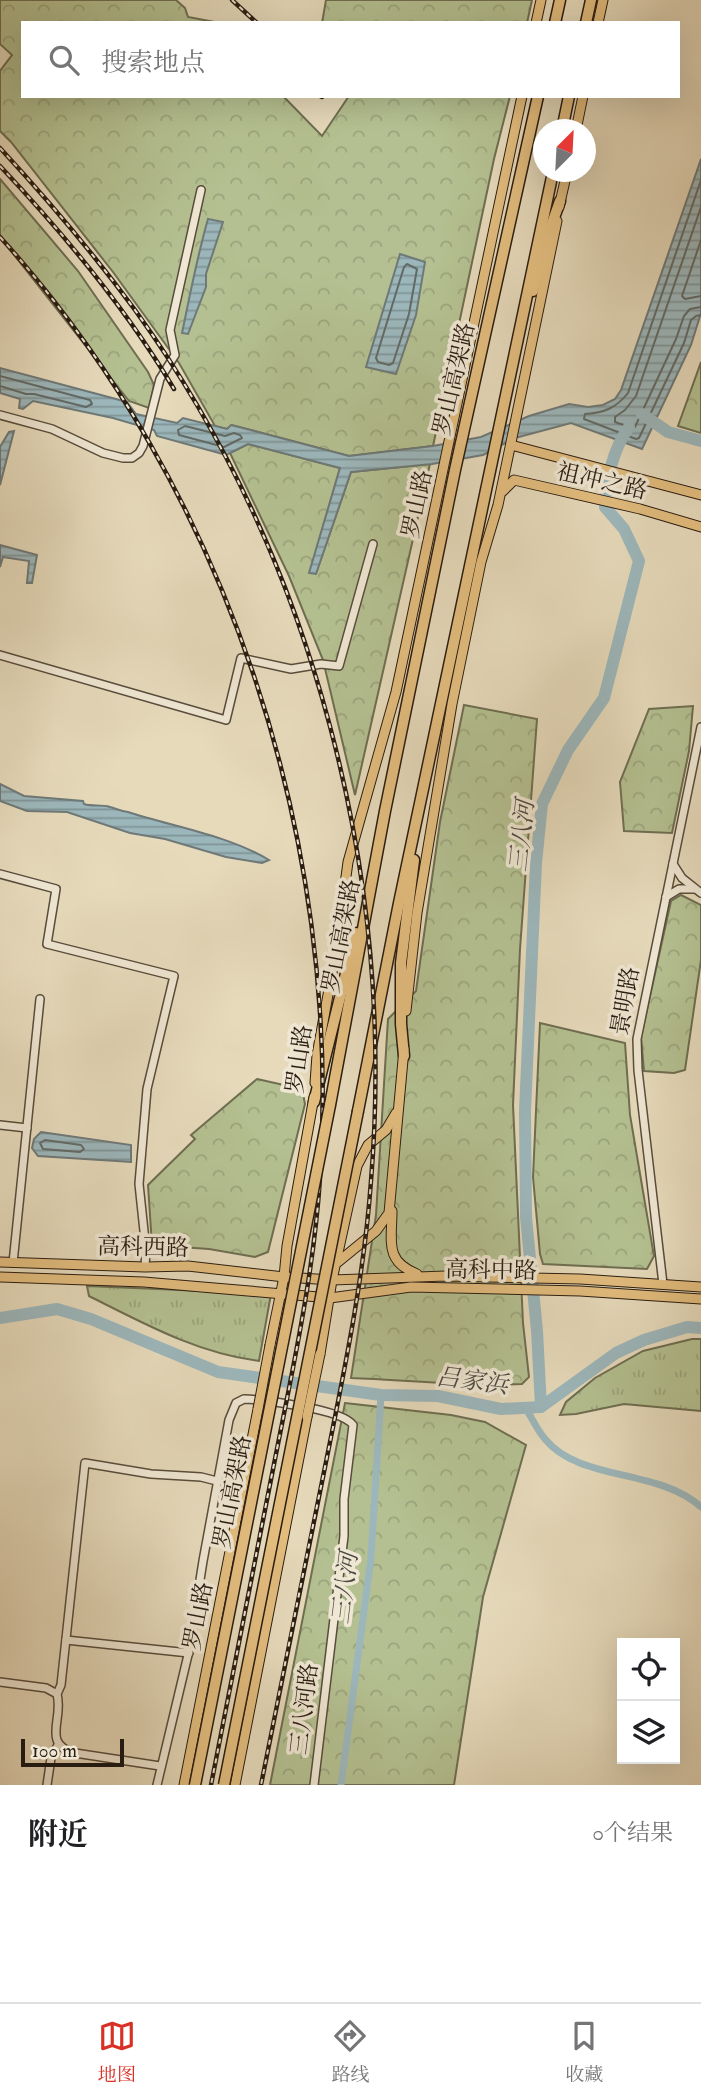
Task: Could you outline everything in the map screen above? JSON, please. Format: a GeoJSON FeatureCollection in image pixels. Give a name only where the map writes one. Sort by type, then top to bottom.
{"type":"FeatureCollection","features":[{"type":"Feature","properties":{"kind":"highway"},"geometry":{"type":"LineString","coordinates":[[553,21],[555,0]]}},
{"type":"Feature","properties":{"kind":"highway"},"geometry":{"type":"LineString","coordinates":[[554,21],[560,0]]}},
{"type":"Feature","properties":{"kind":"highway"},"geometry":{"type":"LineString","coordinates":[[586,21],[591,0]]}},
{"type":"Feature","properties":{"kind":"highway","name":"罗山高架路"},"geometry":{"type":"LineString","coordinates":[[195,1785],[330,1105],[385,811],[455,470],[538,98]]}},
{"type":"Feature","properties":{"kind":"highway"},"geometry":{"type":"LineString","coordinates":[[564,119],[569,98]]}},
{"type":"Feature","properties":{"kind":"highway"},"geometry":{"type":"LineString","coordinates":[[224,1785],[417,819],[551,182]]}},
{"type":"Feature","properties":{"kind":"highway"},"geometry":{"type":"LineString","coordinates":[[512,364],[545,243],[560,201]]}},
{"type":"Feature","properties":{"kind":"highway"},"geometry":{"type":"LineString","coordinates":[[314,1102],[385,811]]}},
{"type":"Feature","properties":{"kind":"highway"},"geometry":{"type":"LineString","coordinates":[[404,1056],[401,963],[417,819]]}},
{"type":"Feature","properties":{"kind":"main road"},"geometry":{"type":"LineString","coordinates":[[536,21],[541,0]]}},
{"type":"Feature","properties":{"kind":"main road"},"geometry":{"type":"LineString","coordinates":[[598,21],[603,0]]}},
{"type":"Feature","properties":{"kind":"main road","name":"罗山路"},"geometry":{"type":"LineString","coordinates":[[184,1785],[284,1278],[287,1246],[314,1102],[317,1055],[334,964],[348,862],[396,692],[522,98]]}},
{"type":"Feature","properties":{"kind":"main road"},"geometry":{"type":"LineString","coordinates":[[578,119],[583,98]]}},
{"type":"Feature","properties":{"kind":"main road"},"geometry":{"type":"LineString","coordinates":[[422,1276],[407,1270],[394,1260],[392,1253],[392,1195],[410,959],[443,757],[481,562],[511,445],[565,182]]}},
{"type":"Feature","properties":{"kind":"main road","name":"祖冲之路"},"geometry":{"type":"LineString","coordinates":[[511,445],[701,495]]}},
{"type":"Feature","properties":{"kind":"main road","name":"祖冲之路"},"geometry":{"type":"LineString","coordinates":[[500,495],[514,480],[640,509],[701,527]]}},
{"type":"Feature","properties":{"kind":"main road"},"geometry":{"type":"LineString","coordinates":[[235,1785],[320,1354],[332,1280],[360,1158],[368,1145],[386,1130],[398,1108]]}},
{"type":"Feature","properties":{"kind":"main road"},"geometry":{"type":"LineString","coordinates":[[338,1262],[385,1221],[392,1195]]}},
{"type":"Feature","properties":{"kind":"main road","name":"高科西路"},"geometry":{"type":"LineString","coordinates":[[0,1262],[188,1266],[284,1278]]}},
{"type":"Feature","properties":{"kind":"main road","name":"高科西路"},"geometry":{"type":"LineString","coordinates":[[0,1277],[144,1282],[280,1294]]}},
{"type":"Feature","properties":{"kind":"main road","name":"高科中路"},"geometry":{"type":"LineString","coordinates":[[284,1278],[523,1278],[701,1287]]}},
{"type":"Feature","properties":{"kind":"main road","name":"高科中路"},"geometry":{"type":"LineString","coordinates":[[280,1294],[330,1298],[411,1287],[546,1290],[701,1299]]}},
{"type":"Feature","properties":{"kind":"street"},"geometry":{"type":"LineString","coordinates":[[0,415],[52,429],[90,448],[123,458],[132,458],[139,453],[148,429],[160,379],[174,355],[170,330],[201,190]]}},
{"type":"Feature","properties":{"kind":"street"},"geometry":{"type":"LineString","coordinates":[[0,655],[226,720],[241,658],[291,669],[321,664],[339,666],[373,544]]}},
{"type":"Feature","properties":{"kind":"street","name":"景明路"},"geometry":{"type":"LineString","coordinates":[[663,1284],[636,1054],[639,1022],[701,727]]}},
{"type":"Feature","properties":{"kind":"street"},"geometry":{"type":"LineString","coordinates":[[673,864],[682,878],[698,891]]}},
{"type":"Feature","properties":{"kind":"street"},"geometry":{"type":"LineString","coordinates":[[0,874],[56,889],[47,944],[174,976],[147,1089],[139,1184],[146,1250],[145,1267]]}},
{"type":"Feature","properties":{"kind":"street"},"geometry":{"type":"LineString","coordinates":[[666,898],[679,889],[698,891]]}},
{"type":"Feature","properties":{"kind":"street"},"geometry":{"type":"LineString","coordinates":[[13,1263],[40,999]]}},
{"type":"Feature","properties":{"kind":"street"},"geometry":{"type":"LineString","coordinates":[[0,1125],[27,1128]]}},
{"type":"Feature","properties":{"kind":"street","name":"三八河路"},"geometry":{"type":"LineString","coordinates":[[217,1481],[231,1413],[239,1400],[249,1399],[329,1412],[350,1421],[354,1430],[344,1499],[344,1536],[314,1785]]}},
{"type":"Feature","properties":{"kind":"street"},"geometry":{"type":"LineString","coordinates":[[47,1785],[51,1758],[58,1745],[57,1695],[61,1685],[85,1463],[217,1481],[189,1653],[157,1785]]}},
{"type":"Feature","properties":{"kind":"street"},"geometry":{"type":"LineString","coordinates":[[66,1640],[189,1653]]}},
{"type":"Feature","properties":{"kind":"street"},"geometry":{"type":"LineString","coordinates":[[0,1682],[46,1688],[57,1695]]}},
{"type":"Feature","properties":{"kind":"street"},"geometry":{"type":"LineString","coordinates":[[58,1745],[75,1753],[160,1766]]}},
{"type":"Feature","properties":{"kind":"green space"},"geometry":{"type":"Polygon","coordinates":[[[0,0],[176,0],[185,8],[188,17],[209,21],[21,21],[21,98],[285,98],[322,136],[348,98],[509,98],[433,446],[349,456],[232,425],[227,429],[215,426],[179,363],[113,272],[0,131],[0,71],[12,55],[0,44],[0,0]]]}},
{"type":"Feature","properties":{"kind":"green space"},"geometry":{"type":"Polygon","coordinates":[[[326,0],[532,0],[527,21],[322,21],[326,0]]]}},
{"type":"Feature","properties":{"kind":"green space"},"geometry":{"type":"Polygon","coordinates":[[[0,179],[78,271],[148,372],[154,385],[149,408],[129,401],[0,237],[0,179]]]}},
{"type":"Feature","properties":{"kind":"green space"},"geometry":{"type":"Polygon","coordinates":[[[701,362],[701,433],[678,426],[701,362]]]}},
{"type":"Feature","properties":{"kind":"green space"},"geometry":{"type":"Polygon","coordinates":[[[248,444],[340,468],[310,573],[316,573],[351,472],[430,464],[355,795],[323,660],[289,576],[230,453],[248,444]]]}},
{"type":"Feature","properties":{"kind":"green space"},"geometry":{"type":"Polygon","coordinates":[[[464,705],[537,719],[520,949],[513,1105],[523,1323],[529,1377],[522,1384],[500,1385],[351,1378],[376,1215],[388,1019],[416,991],[440,822],[464,705]]]}},
{"type":"Feature","properties":{"kind":"green space"},"geometry":{"type":"Polygon","coordinates":[[[693,706],[689,751],[672,833],[624,831],[620,782],[649,709],[693,706]]]}},
{"type":"Feature","properties":{"kind":"green space"},"geometry":{"type":"Polygon","coordinates":[[[681,895],[701,905],[701,960],[685,1070],[674,1073],[644,1071],[641,1037],[671,901],[681,895]]]}},
{"type":"Feature","properties":{"kind":"green space"},"geometry":{"type":"Polygon","coordinates":[[[540,1023],[625,1043],[630,1115],[654,1256],[647,1269],[543,1264],[533,1177],[540,1023]]]}},
{"type":"Feature","properties":{"kind":"green space"},"geometry":{"type":"Polygon","coordinates":[[[257,1079],[302,1089],[305,1104],[268,1252],[255,1257],[209,1249],[152,1245],[148,1185],[195,1139],[191,1135],[257,1079]]]}},
{"type":"Feature","properties":{"kind":"green space"},"geometry":{"type":"Polygon","coordinates":[[[87,1286],[271,1294],[259,1361],[214,1351],[172,1336],[89,1296],[87,1286]]]}},
{"type":"Feature","properties":{"kind":"green space"},"geometry":{"type":"Polygon","coordinates":[[[701,1339],[701,1411],[624,1404],[560,1415],[566,1402],[595,1378],[643,1351],[701,1339]]]}},
{"type":"Feature","properties":{"kind":"green space"},"geometry":{"type":"Polygon","coordinates":[[[345,1403],[451,1415],[485,1422],[526,1445],[483,1597],[454,1785],[270,1785],[345,1403]]]}},
{"type":"Feature","properties":{"kind":"water"},"geometry":{"type":"Polygon","coordinates":[[[701,159],[701,313],[691,345],[642,449],[571,423],[515,438],[483,455],[432,464],[351,472],[316,574],[309,573],[340,468],[248,444],[226,455],[157,436],[154,430],[113,418],[33,401],[23,409],[19,408],[20,399],[0,393],[0,368],[127,402],[136,414],[177,423],[183,418],[227,429],[231,425],[349,456],[481,437],[529,416],[569,404],[588,407],[603,405],[615,399],[621,390],[701,159]]]}},
{"type":"Feature","properties":{"kind":"water"},"geometry":{"type":"Polygon","coordinates":[[[208,219],[223,222],[206,274],[206,287],[188,334],[182,333],[197,262],[208,219]]]}},
{"type":"Feature","properties":{"kind":"water"},"geometry":{"type":"Polygon","coordinates":[[[400,254],[425,262],[416,315],[396,374],[366,367],[400,254]]]}},
{"type":"Feature","properties":{"kind":"water"},"geometry":{"type":"Polygon","coordinates":[[[14,431],[0,485],[0,447],[9,432],[14,431]]]}},
{"type":"Feature","properties":{"kind":"water"},"geometry":{"type":"Polygon","coordinates":[[[0,545],[37,555],[32,583],[27,583],[29,561],[3,557],[0,567],[0,545]]]}},
{"type":"Feature","properties":{"kind":"water"},"geometry":{"type":"Polygon","coordinates":[[[0,784],[24,796],[83,801],[84,804],[107,806],[200,832],[236,844],[269,860],[262,863],[226,857],[165,839],[130,833],[67,812],[27,811],[0,801],[0,784]]]}},
{"type":"Feature","properties":{"kind":"water"},"geometry":{"type":"Polygon","coordinates":[[[41,1132],[131,1145],[131,1162],[38,1156],[32,1148],[34,1139],[41,1132]]]}},
{"type":"Feature","properties":{"kind":"waterway"},"geometry":{"type":"LineString","coordinates":[[642,414],[668,432],[701,441]]}},
{"type":"Feature","properties":{"kind":"waterway","name":"三八河"},"geometry":{"type":"LineString","coordinates":[[541,1407],[526,1217],[525,1111],[536,863],[542,804],[568,750],[604,698],[639,561],[624,529],[605,507],[611,465],[629,427]]}},
{"type":"Feature","properties":{"kind":"waterway","name":"吕家浜"},"geometry":{"type":"LineString","coordinates":[[0,1318],[57,1309],[91,1319],[218,1372],[381,1395],[438,1396],[501,1409],[541,1407],[616,1353],[644,1340],[687,1327],[701,1328]]}},
{"type":"Feature","properties":{"kind":"waterway","name":"三八河"},"geometry":{"type":"LineString","coordinates":[[341,1785],[371,1558],[381,1395]]}},
{"type":"Feature","properties":{"kind":"waterway"},"geometry":{"type":"LineString","coordinates":[[525,1407],[545,1439],[560,1453],[598,1469],[663,1486],[701,1507]]}},
{"type":"Feature","properties":{"kind":"railway"},"geometry":{"type":"LineString","coordinates":[[232,0],[255,21]]}},
{"type":"Feature","properties":{"kind":"railway"},"geometry":{"type":"LineString","coordinates":[[0,148],[70,227],[135,310],[198,406],[251,508],[295,614],[330,724],[355,837],[370,952],[375,1066],[368,1217],[346,1360],[261,1785]]}},
{"type":"Feature","properties":{"kind":"railway"},"geometry":{"type":"LineString","coordinates":[[0,166],[115,301],[174,389]]}},
{"type":"Feature","properties":{"kind":"railway"},"geometry":{"type":"LineString","coordinates":[[0,237],[80,336],[149,443],[207,556],[254,675],[289,798],[311,924],[322,1051],[320,1178],[313,1248],[296,1351],[211,1785]]}}]}
